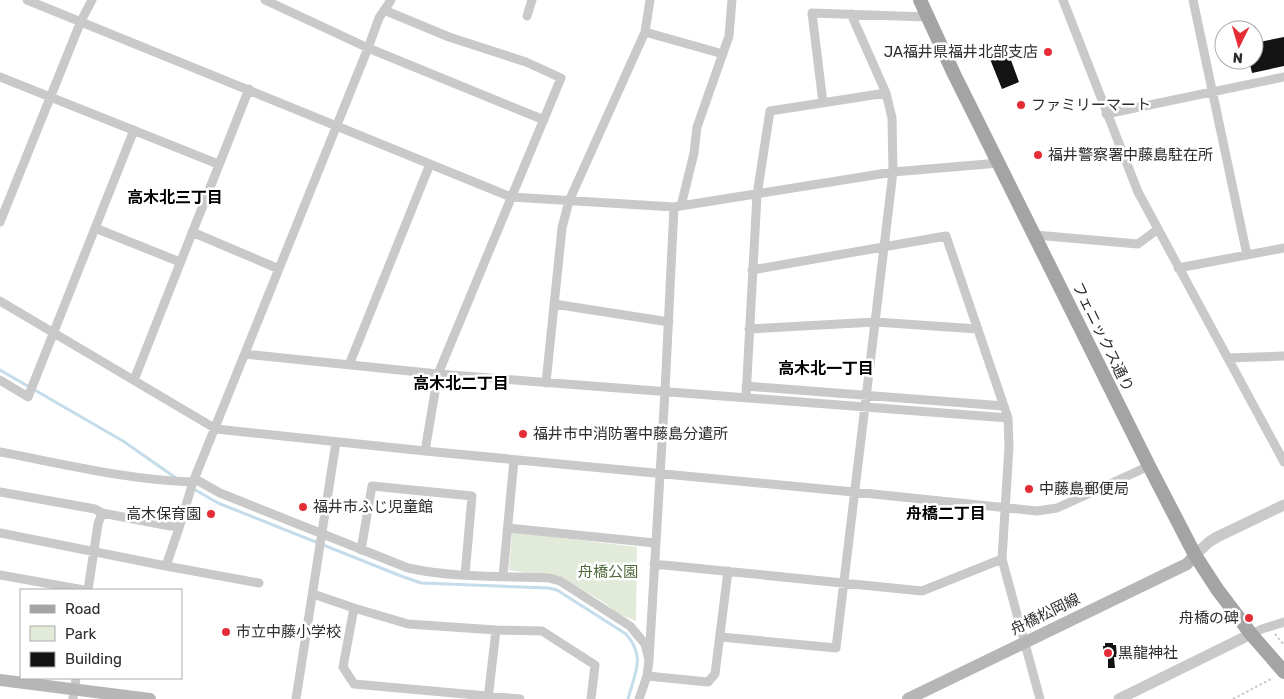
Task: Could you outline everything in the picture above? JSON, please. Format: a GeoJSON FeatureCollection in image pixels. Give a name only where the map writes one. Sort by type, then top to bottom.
{"type":"FeatureCollection","features":[{"type":"Feature","properties":{"kind":"main road","name":"フェニックス通り"},"geometry":{"type":"LineString","coordinates":[[920,0],[1149,466],[1195,555],[1217,589],[1280,674]]}},
{"type":"Feature","properties":{"kind":"main road","name":"舟橋松岡線"},"geometry":{"type":"LineString","coordinates":[[908,699],[1187,564],[1195,555]]}},
{"type":"Feature","properties":{"kind":"main road"},"geometry":{"type":"LineString","coordinates":[[0,680],[150,699]]}},
{"type":"Feature","properties":{"kind":"street"},"geometry":{"type":"LineString","coordinates":[[27,0],[511,197],[677,207],[893,172],[999,163]]}},
{"type":"Feature","properties":{"kind":"street"},"geometry":{"type":"LineString","coordinates":[[0,222],[81,21],[92,0]]}},
{"type":"Feature","properties":{"kind":"street"},"geometry":{"type":"LineString","coordinates":[[265,0],[368,48],[544,120]]}},
{"type":"Feature","properties":{"kind":"street"},"geometry":{"type":"LineString","coordinates":[[166,566],[194,480],[368,48],[378,18],[391,0]]}},
{"type":"Feature","properties":{"kind":"street"},"geometry":{"type":"LineString","coordinates":[[546,383],[562,228],[569,201],[645,32],[650,0]]}},
{"type":"Feature","properties":{"kind":"street"},"geometry":{"type":"LineString","coordinates":[[639,699],[649,660],[677,207],[694,153],[697,128],[729,36],[732,0]]}},
{"type":"Feature","properties":{"kind":"street"},"geometry":{"type":"LineString","coordinates":[[1063,0],[1138,192],[1284,462]]}},
{"type":"Feature","properties":{"kind":"street"},"geometry":{"type":"LineString","coordinates":[[1193,0],[1247,255]]}},
{"type":"Feature","properties":{"kind":"street"},"geometry":{"type":"LineString","coordinates":[[527,16],[528,1]]}},
{"type":"Feature","properties":{"kind":"street"},"geometry":{"type":"LineString","coordinates":[[384,10],[449,36],[526,62],[561,78],[438,374],[425,451]]}},
{"type":"Feature","properties":{"kind":"street"},"geometry":{"type":"LineString","coordinates":[[823,103],[812,13],[927,17]]}},
{"type":"Feature","properties":{"kind":"street"},"geometry":{"type":"LineString","coordinates":[[721,637],[836,648],[893,172],[892,118],[886,93],[851,14]]}},
{"type":"Feature","properties":{"kind":"street"},"geometry":{"type":"LineString","coordinates":[[645,32],[723,54]]}},
{"type":"Feature","properties":{"kind":"street"},"geometry":{"type":"LineString","coordinates":[[0,77],[218,164]]}},
{"type":"Feature","properties":{"kind":"street"},"geometry":{"type":"LineString","coordinates":[[1106,114],[1284,77]]}},
{"type":"Feature","properties":{"kind":"street"},"geometry":{"type":"LineString","coordinates":[[134,380],[249,89]]}},
{"type":"Feature","properties":{"kind":"street"},"geometry":{"type":"LineString","coordinates":[[746,397],[757,195],[770,111],[886,93]]}},
{"type":"Feature","properties":{"kind":"street"},"geometry":{"type":"LineString","coordinates":[[0,380],[28,397],[134,130]]}},
{"type":"Feature","properties":{"kind":"street"},"geometry":{"type":"LineString","coordinates":[[349,365],[430,164]]}},
{"type":"Feature","properties":{"kind":"street"},"geometry":{"type":"LineString","coordinates":[[96,228],[180,262]]}},
{"type":"Feature","properties":{"kind":"street"},"geometry":{"type":"LineString","coordinates":[[1035,235],[1138,244],[1158,229]]}},
{"type":"Feature","properties":{"kind":"street"},"geometry":{"type":"LineString","coordinates":[[192,232],[279,269]]}},
{"type":"Feature","properties":{"kind":"street"},"geometry":{"type":"LineString","coordinates":[[752,270],[946,236],[1008,418],[1009,447],[1002,559],[1040,699]]}},
{"type":"Feature","properties":{"kind":"street"},"geometry":{"type":"LineString","coordinates":[[1178,268],[1284,248]]}},
{"type":"Feature","properties":{"kind":"street"},"geometry":{"type":"LineString","coordinates":[[0,302],[216,428],[514,460],[1037,511],[1058,508],[1149,466]]}},
{"type":"Feature","properties":{"kind":"street"},"geometry":{"type":"LineString","coordinates":[[554,304],[669,322]]}},
{"type":"Feature","properties":{"kind":"street"},"geometry":{"type":"LineString","coordinates":[[749,329],[875,322],[978,329]]}},
{"type":"Feature","properties":{"kind":"street"},"geometry":{"type":"LineString","coordinates":[[245,354],[438,374],[1008,418]]}},
{"type":"Feature","properties":{"kind":"street"},"geometry":{"type":"LineString","coordinates":[[1228,358],[1284,356]]}},
{"type":"Feature","properties":{"kind":"street"},"geometry":{"type":"LineString","coordinates":[[746,386],[1004,406]]}},
{"type":"Feature","properties":{"kind":"street"},"geometry":{"type":"LineString","coordinates":[[296,699],[336,442]]}},
{"type":"Feature","properties":{"kind":"street"},"geometry":{"type":"LineString","coordinates":[[0,452],[134,477],[165,481],[194,480],[220,493],[408,568],[426,572],[549,578],[560,581],[630,626],[645,644],[649,660]]}},
{"type":"Feature","properties":{"kind":"street"},"geometry":{"type":"LineString","coordinates":[[502,576],[514,460]]}},
{"type":"Feature","properties":{"kind":"street"},"geometry":{"type":"LineString","coordinates":[[361,550],[372,486],[472,496],[464,575]]}},
{"type":"Feature","properties":{"kind":"street"},"geometry":{"type":"LineString","coordinates":[[0,492],[95,509],[102,513],[170,526],[180,525]]}},
{"type":"Feature","properties":{"kind":"street"},"geometry":{"type":"LineString","coordinates":[[1195,555],[1217,537],[1284,505]]}},
{"type":"Feature","properties":{"kind":"street"},"geometry":{"type":"LineString","coordinates":[[88,589],[98,524],[102,513]]}},
{"type":"Feature","properties":{"kind":"street"},"geometry":{"type":"LineString","coordinates":[[508,528],[655,542]]}},
{"type":"Feature","properties":{"kind":"street"},"geometry":{"type":"LineString","coordinates":[[0,533],[259,583]]}},
{"type":"Feature","properties":{"kind":"street"},"geometry":{"type":"LineString","coordinates":[[654,564],[922,591],[1002,559]]}},
{"type":"Feature","properties":{"kind":"street"},"geometry":{"type":"LineString","coordinates":[[646,676],[708,682],[715,674],[728,571]]}},
{"type":"Feature","properties":{"kind":"street"},"geometry":{"type":"LineString","coordinates":[[0,575],[78,589]]}},
{"type":"Feature","properties":{"kind":"street"},"geometry":{"type":"LineString","coordinates":[[313,594],[408,624],[542,631],[595,665],[591,699]]}},
{"type":"Feature","properties":{"kind":"street"},"geometry":{"type":"LineString","coordinates":[[354,608],[343,667],[354,684],[489,698],[520,699]]}},
{"type":"Feature","properties":{"kind":"street"},"geometry":{"type":"LineString","coordinates":[[1119,699],[1254,638],[1262,628],[1284,622]]}},
{"type":"Feature","properties":{"kind":"street"},"geometry":{"type":"LineString","coordinates":[[489,698],[496,630]]}},
{"type":"Feature","properties":{"kind":"path"},"geometry":{"type":"LineString","coordinates":[[1233,699],[1280,674]]}},
{"type":"Feature","properties":{"kind":"green space","name":"舟橋公園"},"geometry":{"type":"Polygon","coordinates":[[[512,532],[637,547],[636,621],[618,614],[605,603],[564,579],[509,570],[512,532]]]}},
{"type":"Feature","properties":{"kind":"building"},"geometry":{"type":"Polygon","coordinates":[[[1284,37],[1284,66],[1252,73],[1251,70],[1264,70],[1264,41],[1284,37]]]}},
{"type":"Feature","properties":{"kind":"building"},"geometry":{"type":"Polygon","coordinates":[[[1008,52],[1019,82],[1002,89],[990,59],[1008,52]]]}},
{"type":"Feature","properties":{"kind":"building"},"geometry":{"type":"Polygon","coordinates":[[[1105,643],[1116,645],[1117,657],[1114,657],[1115,668],[1108,668],[1108,657],[1104,657],[1103,646],[1105,646],[1105,643]]]}},
{"type":"Feature","properties":{"kind":"waterway"},"geometry":{"type":"LineString","coordinates":[[0,370],[123,441],[176,478]]}},
{"type":"Feature","properties":{"kind":"waterway"},"geometry":{"type":"LineString","coordinates":[[192,488],[218,503],[421,583],[548,588],[557,590],[626,634],[632,642],[636,650],[637,665],[628,699]]}},
{"type":"Feature","properties":{"kind":"place","name":"JA福井県福井北部支店"},"geometry":{"type":"Point","coordinates":[1048,52]}},
{"type":"Feature","properties":{"kind":"place","name":"ファミリーマート"},"geometry":{"type":"Point","coordinates":[1021,105]}},
{"type":"Feature","properties":{"kind":"place","name":"福井警察署中藤島駐在所"},"geometry":{"type":"Point","coordinates":[1038,155]}},
{"type":"Feature","properties":{"kind":"place","name":"福井市中消防署中藤島分遣所"},"geometry":{"type":"Point","coordinates":[523,434]}},
{"type":"Feature","properties":{"kind":"place","name":"中藤島郵便局"},"geometry":{"type":"Point","coordinates":[1029,489]}},
{"type":"Feature","properties":{"kind":"place","name":"福井市ふじ児童館"},"geometry":{"type":"Point","coordinates":[303,507]}},
{"type":"Feature","properties":{"kind":"place","name":"高木保育園"},"geometry":{"type":"Point","coordinates":[211,514]}},
{"type":"Feature","properties":{"kind":"place","name":"舟橋の碑"},"geometry":{"type":"Point","coordinates":[1249,618]}},
{"type":"Feature","properties":{"kind":"place","name":"市立中藤小学校"},"geometry":{"type":"Point","coordinates":[226,632]}},
{"type":"Feature","properties":{"kind":"place","name":"黒龍神社"},"geometry":{"type":"Point","coordinates":[1108,653]}},
{"type":"Feature","properties":{"kind":"district","name":"高木北三丁目"},"geometry":{"type":"Point","coordinates":[175,197]}},
{"type":"Feature","properties":{"kind":"district","name":"高木北一丁目"},"geometry":{"type":"Point","coordinates":[826,368]}},
{"type":"Feature","properties":{"kind":"district","name":"高木北二丁目"},"geometry":{"type":"Point","coordinates":[461,383]}},
{"type":"Feature","properties":{"kind":"district","name":"舟橋二丁目"},"geometry":{"type":"Point","coordinates":[946,513]}}]}
